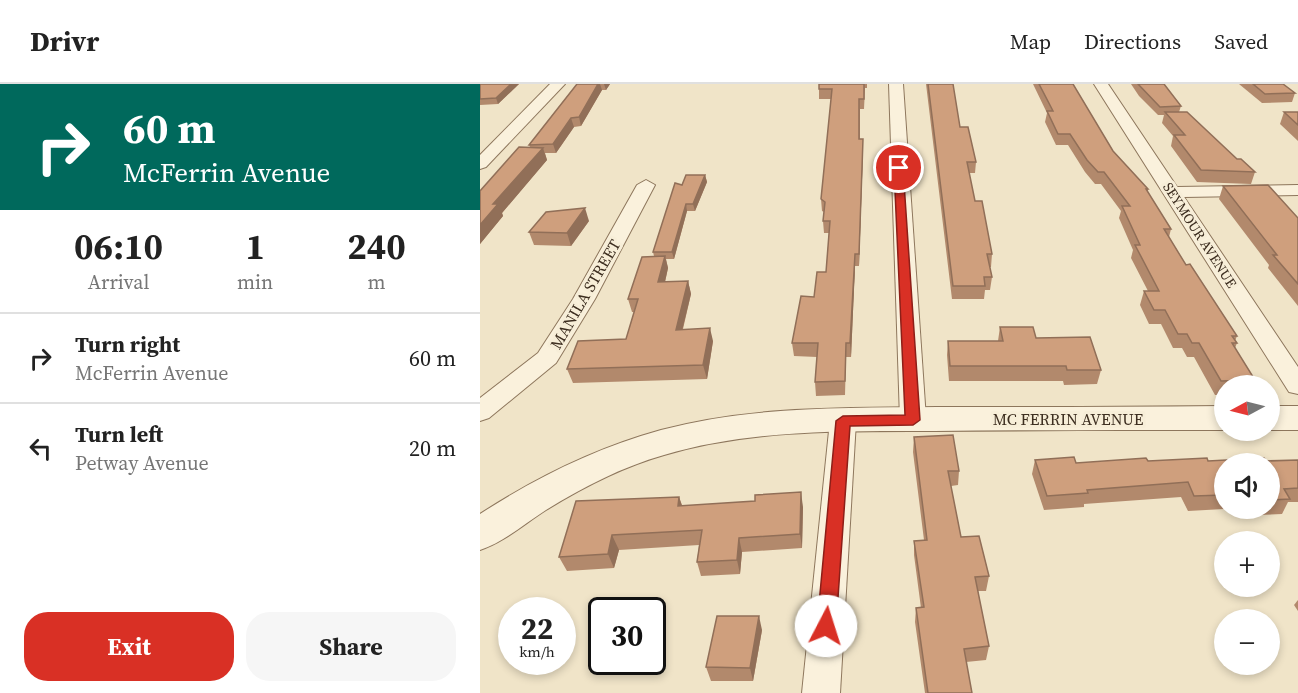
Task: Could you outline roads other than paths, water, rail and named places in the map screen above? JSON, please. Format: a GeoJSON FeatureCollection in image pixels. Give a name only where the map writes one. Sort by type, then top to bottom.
{"type":"FeatureCollection","features":[{"type":"Feature","properties":{"kind":"street"},"geometry":{"type":"LineString","coordinates":[[480,164],[558,84]]}},
{"type":"Feature","properties":{"kind":"street"},"geometry":{"type":"LineString","coordinates":[[896,84],[913,420]]}},
{"type":"Feature","properties":{"kind":"street","name":"SEYMOUR AVENUE"},"geometry":{"type":"LineString","coordinates":[[1101,84],[1298,386]]}},
{"type":"Feature","properties":{"kind":"street","name":"MANILA STREET"},"geometry":{"type":"LineString","coordinates":[[480,412],[547,358],[584,300],[645,185]]}},
{"type":"Feature","properties":{"kind":"street"},"geometry":{"type":"LineString","coordinates":[[1171,192],[1298,190]]}},
{"type":"Feature","properties":{"kind":"street","name":"MC FERRIN AVENUE"},"geometry":{"type":"LineString","coordinates":[[481,531],[565,482],[623,454],[696,434],[773,424],[843,421],[1214,418]]}},
{"type":"Feature","properties":{"kind":"street"},"geometry":{"type":"LineString","coordinates":[[1280,418],[1298,418]]}},
{"type":"Feature","properties":{"kind":"street"},"geometry":{"type":"LineString","coordinates":[[821,693],[843,421]]}}]}
